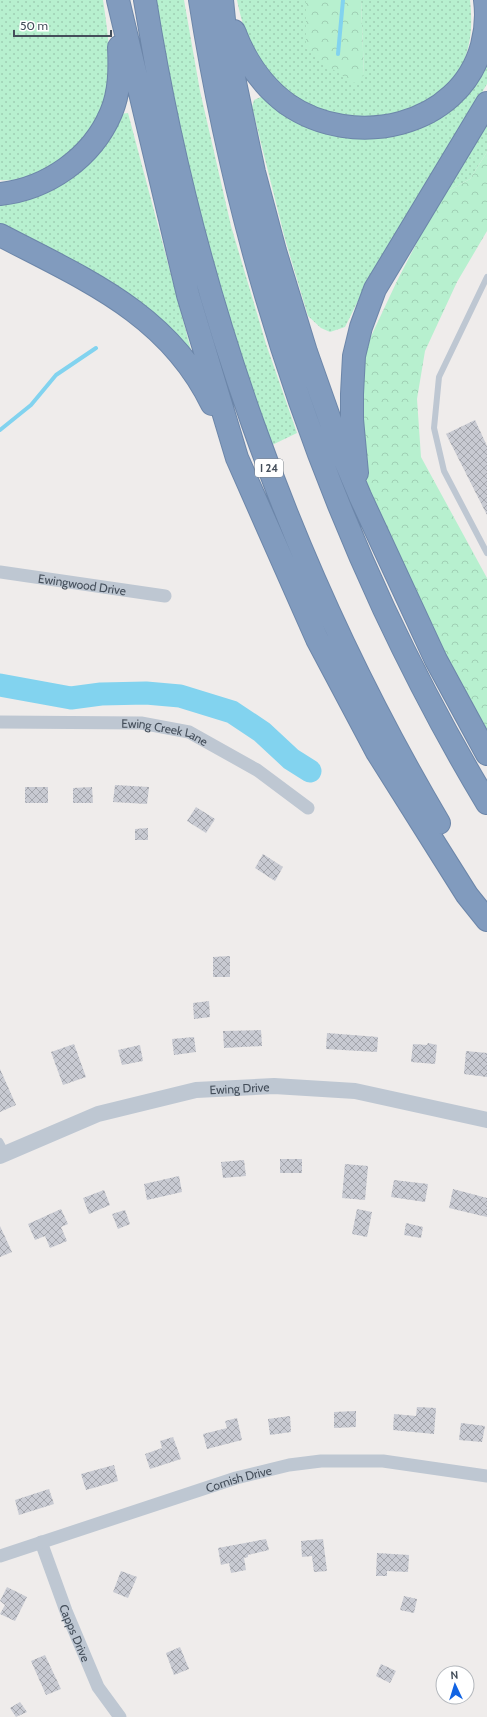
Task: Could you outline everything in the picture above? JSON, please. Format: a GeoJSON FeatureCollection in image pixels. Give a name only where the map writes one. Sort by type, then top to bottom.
{"type":"FeatureCollection","features":[{"type":"Feature","properties":{"kind":"highway","name":"I 24"},"geometry":{"type":"LineString","coordinates":[[145,0],[157,72],[187,207],[242,395],[271,473],[304,556],[346,649],[412,777],[487,900]]}},
{"type":"Feature","properties":{"kind":"highway"},"geometry":{"type":"LineString","coordinates":[[200,0],[208,51],[228,153],[257,268],[296,393],[324,470],[364,565],[410,664],[459,758],[487,803]]}},
{"type":"Feature","properties":{"kind":"highway"},"geometry":{"type":"LineString","coordinates":[[223,0],[229,20],[242,52],[252,69],[267,86],[287,104],[329,123],[368,128],[394,126],[419,117],[435,109],[461,87],[471,72],[479,55],[486,31],[485,0]]}},
{"type":"Feature","properties":{"kind":"highway"},"geometry":{"type":"LineString","coordinates":[[223,0],[228,48],[254,172],[275,251],[306,352],[341,451],[360,496],[436,660],[487,754]]}},
{"type":"Feature","properties":{"kind":"highway"},"geometry":{"type":"LineString","coordinates":[[0,194],[19,192],[61,173],[74,163],[101,131],[111,113],[120,76],[119,4]]}},
{"type":"Feature","properties":{"kind":"highway"},"geometry":{"type":"LineString","coordinates":[[119,4],[188,295],[237,458]]}},
{"type":"Feature","properties":{"kind":"highway"},"geometry":{"type":"LineString","coordinates":[[360,496],[352,419],[352,394],[354,356],[361,327],[375,289],[487,103]]}},
{"type":"Feature","properties":{"kind":"highway"},"geometry":{"type":"LineString","coordinates":[[0,235],[109,293],[139,313],[180,352],[204,387],[317,639],[377,752],[467,895],[487,920]]}},
{"type":"Feature","properties":{"kind":"street","name":"Ewingwood Drive"},"geometry":{"type":"LineString","coordinates":[[0,572],[165,596]]}},
{"type":"Feature","properties":{"kind":"street","name":"Ewing Creek Lane"},"geometry":{"type":"LineString","coordinates":[[0,722],[141,723],[189,732],[257,770],[308,808]]}},
{"type":"Feature","properties":{"kind":"street","name":"Ewing Drive"},"geometry":{"type":"LineString","coordinates":[[2,1150],[98,1114],[196,1090],[274,1086],[355,1091],[487,1120]]}},
{"type":"Feature","properties":{"kind":"street","name":"Cornish Drive"},"geometry":{"type":"LineString","coordinates":[[0,1556],[236,1478],[289,1465],[334,1460],[383,1461],[487,1476]]}},
{"type":"Feature","properties":{"kind":"street","name":"Capps Drive"},"geometry":{"type":"LineString","coordinates":[[41,1542],[66,1611],[98,1687],[120,1717]]}},
{"type":"Feature","properties":{"kind":"lane"},"geometry":{"type":"LineString","coordinates":[[487,277],[439,377],[434,428],[444,471],[487,553]]}},
{"type":"Feature","properties":{"kind":"green space"},"geometry":{"type":"Polygon","coordinates":[[[0,0],[103,0],[109,47],[107,88],[102,107],[93,125],[79,143],[52,165],[39,173],[16,180],[0,180],[0,0]]]}},
{"type":"Feature","properties":{"kind":"green space"},"geometry":{"type":"Polygon","coordinates":[[[155,0],[184,0],[200,91],[231,226],[266,344],[297,433],[270,446],[226,313],[203,232],[171,87],[155,0]]]}},
{"type":"Feature","properties":{"kind":"green space"},"geometry":{"type":"Polygon","coordinates":[[[237,0],[306,0],[306,48],[364,75],[361,0],[470,0],[471,25],[468,48],[465,59],[454,80],[437,98],[420,106],[384,116],[361,119],[348,118],[309,106],[287,92],[277,83],[256,55],[246,34],[237,0]]]}},
{"type":"Feature","properties":{"kind":"green space"},"geometry":{"type":"Polygon","coordinates":[[[306,0],[361,0],[364,75],[354,83],[320,61],[306,48],[306,0]]]}},
{"type":"Feature","properties":{"kind":"green space"},"geometry":{"type":"Polygon","coordinates":[[[487,56],[487,84],[366,285],[345,327],[330,332],[321,328],[308,316],[285,239],[252,107],[254,100],[263,96],[393,134],[487,56]]]}},
{"type":"Feature","properties":{"kind":"green space"},"geometry":{"type":"Polygon","coordinates":[[[128,113],[191,350],[0,227],[0,200],[24,198],[119,114],[128,113]]]}},
{"type":"Feature","properties":{"kind":"green space"},"geometry":{"type":"Polygon","coordinates":[[[487,118],[487,152],[470,179],[442,194],[487,118]]]}},
{"type":"Feature","properties":{"kind":"green space"},"geometry":{"type":"Polygon","coordinates":[[[487,152],[487,231],[457,282],[425,351],[417,399],[421,457],[487,578],[487,741],[461,693],[369,493],[360,449],[358,397],[366,347],[397,281],[442,194],[470,179],[487,152]]]}},
{"type":"Feature","properties":{"kind":"building"},"geometry":{"type":"Polygon","coordinates":[[[475,420],[487,446],[487,515],[446,434],[475,420]]]}},
{"type":"Feature","properties":{"kind":"building"},"geometry":{"type":"Polygon","coordinates":[[[115,785],[149,787],[147,804],[113,802],[115,785]]]}},
{"type":"Feature","properties":{"kind":"building"},"geometry":{"type":"Polygon","coordinates":[[[25,787],[48,787],[48,803],[25,803],[25,787]]]}},
{"type":"Feature","properties":{"kind":"building"},"geometry":{"type":"Polygon","coordinates":[[[92,787],[93,803],[73,803],[73,788],[92,787]]]}},
{"type":"Feature","properties":{"kind":"building"},"geometry":{"type":"Polygon","coordinates":[[[196,807],[215,819],[206,833],[187,821],[196,807]]]}},
{"type":"Feature","properties":{"kind":"building"},"geometry":{"type":"Polygon","coordinates":[[[148,828],[148,840],[135,840],[135,829],[148,828]]]}},
{"type":"Feature","properties":{"kind":"building"},"geometry":{"type":"Polygon","coordinates":[[[263,854],[283,867],[275,881],[255,868],[263,854]]]}},
{"type":"Feature","properties":{"kind":"building"},"geometry":{"type":"Polygon","coordinates":[[[230,956],[230,977],[213,977],[213,957],[230,956]]]}},
{"type":"Feature","properties":{"kind":"building"},"geometry":{"type":"Polygon","coordinates":[[[209,1001],[210,1017],[194,1019],[193,1003],[209,1001]]]}},
{"type":"Feature","properties":{"kind":"building"},"geometry":{"type":"Polygon","coordinates":[[[261,1030],[262,1046],[224,1048],[223,1031],[261,1030]]]}},
{"type":"Feature","properties":{"kind":"building"},"geometry":{"type":"Polygon","coordinates":[[[327,1033],[378,1037],[377,1052],[326,1049],[327,1033]]]}},
{"type":"Feature","properties":{"kind":"building"},"geometry":{"type":"Polygon","coordinates":[[[194,1037],[196,1052],[174,1055],[172,1039],[194,1037]]]}},
{"type":"Feature","properties":{"kind":"building"},"geometry":{"type":"Polygon","coordinates":[[[428,1043],[437,1045],[435,1064],[411,1062],[413,1044],[427,1045],[428,1043]]]}},
{"type":"Feature","properties":{"kind":"building"},"geometry":{"type":"Polygon","coordinates":[[[74,1044],[86,1077],[63,1085],[51,1052],[74,1044]]]}},
{"type":"Feature","properties":{"kind":"building"},"geometry":{"type":"Polygon","coordinates":[[[140,1045],[143,1061],[122,1065],[118,1050],[140,1045]]]}},
{"type":"Feature","properties":{"kind":"building"},"geometry":{"type":"Polygon","coordinates":[[[466,1051],[487,1053],[487,1077],[464,1074],[466,1051]]]}},
{"type":"Feature","properties":{"kind":"building"},"geometry":{"type":"Polygon","coordinates":[[[0,1069],[16,1105],[0,1112],[0,1069]]]}},
{"type":"Feature","properties":{"kind":"building"},"geometry":{"type":"Polygon","coordinates":[[[280,1159],[302,1159],[302,1173],[280,1173],[280,1159]]]}},
{"type":"Feature","properties":{"kind":"building"},"geometry":{"type":"Polygon","coordinates":[[[244,1160],[246,1176],[223,1178],[221,1162],[244,1160]]]}},
{"type":"Feature","properties":{"kind":"building"},"geometry":{"type":"Polygon","coordinates":[[[345,1164],[368,1166],[365,1200],[342,1198],[345,1164]]]}},
{"type":"Feature","properties":{"kind":"building"},"geometry":{"type":"Polygon","coordinates":[[[179,1176],[182,1192],[147,1200],[144,1184],[179,1176]]]}},
{"type":"Feature","properties":{"kind":"building"},"geometry":{"type":"Polygon","coordinates":[[[394,1180],[428,1184],[425,1202],[391,1197],[394,1180]]]}},
{"type":"Feature","properties":{"kind":"building"},"geometry":{"type":"Polygon","coordinates":[[[453,1189],[487,1198],[487,1217],[449,1208],[453,1189]]]}},
{"type":"Feature","properties":{"kind":"building"},"geometry":{"type":"Polygon","coordinates":[[[104,1190],[110,1205],[89,1214],[83,1198],[104,1190]]]}},
{"type":"Feature","properties":{"kind":"building"},"geometry":{"type":"Polygon","coordinates":[[[61,1209],[68,1224],[61,1227],[67,1241],[50,1248],[45,1236],[35,1240],[28,1224],[61,1209]]]}},
{"type":"Feature","properties":{"kind":"building"},"geometry":{"type":"Polygon","coordinates":[[[357,1209],[372,1212],[367,1237],[352,1234],[357,1209]]]}},
{"type":"Feature","properties":{"kind":"building"},"geometry":{"type":"Polygon","coordinates":[[[125,1210],[130,1224],[118,1229],[112,1214],[125,1210]]]}},
{"type":"Feature","properties":{"kind":"building"},"geometry":{"type":"Polygon","coordinates":[[[406,1223],[423,1227],[421,1238],[404,1235],[406,1223]]]}},
{"type":"Feature","properties":{"kind":"building"},"geometry":{"type":"Polygon","coordinates":[[[0,1226],[12,1252],[0,1257],[0,1226]]]}},
{"type":"Feature","properties":{"kind":"building"},"geometry":{"type":"Polygon","coordinates":[[[417,1407],[436,1408],[434,1434],[393,1430],[394,1414],[416,1416],[417,1407]]]}},
{"type":"Feature","properties":{"kind":"building"},"geometry":{"type":"Polygon","coordinates":[[[356,1411],[356,1427],[334,1428],[334,1412],[356,1411]]]}},
{"type":"Feature","properties":{"kind":"building"},"geometry":{"type":"Polygon","coordinates":[[[290,1416],[291,1432],[270,1435],[268,1419],[290,1416]]]}},
{"type":"Feature","properties":{"kind":"building"},"geometry":{"type":"Polygon","coordinates":[[[237,1418],[242,1440],[207,1449],[203,1434],[227,1428],[225,1421],[237,1418]]]}},
{"type":"Feature","properties":{"kind":"building"},"geometry":{"type":"Polygon","coordinates":[[[461,1423],[485,1426],[482,1442],[459,1440],[461,1423]]]}},
{"type":"Feature","properties":{"kind":"building"},"geometry":{"type":"Polygon","coordinates":[[[173,1437],[181,1459],[150,1469],[145,1454],[162,1448],[160,1441],[173,1437]]]}},
{"type":"Feature","properties":{"kind":"building"},"geometry":{"type":"Polygon","coordinates":[[[114,1465],[118,1481],[86,1490],[81,1474],[114,1465]]]}},
{"type":"Feature","properties":{"kind":"building"},"geometry":{"type":"Polygon","coordinates":[[[49,1489],[54,1504],[19,1515],[15,1500],[49,1489]]]}},
{"type":"Feature","properties":{"kind":"building"},"geometry":{"type":"Polygon","coordinates":[[[266,1539],[269,1550],[248,1555],[248,1557],[244,1558],[246,1570],[231,1573],[229,1563],[221,1565],[218,1548],[266,1539]]]}},
{"type":"Feature","properties":{"kind":"building"},"geometry":{"type":"Polygon","coordinates":[[[323,1539],[327,1571],[314,1572],[312,1556],[302,1557],[301,1541],[323,1539]]]}},
{"type":"Feature","properties":{"kind":"building"},"geometry":{"type":"Polygon","coordinates":[[[377,1553],[409,1555],[408,1572],[387,1571],[387,1576],[376,1576],[377,1553]]]}},
{"type":"Feature","properties":{"kind":"building"},"geometry":{"type":"Polygon","coordinates":[[[121,1571],[137,1577],[128,1598],[113,1592],[121,1571]]]}},
{"type":"Feature","properties":{"kind":"building"},"geometry":{"type":"Polygon","coordinates":[[[7,1587],[27,1597],[15,1621],[0,1614],[5,1605],[0,1601],[7,1587]]]}},
{"type":"Feature","properties":{"kind":"building"},"geometry":{"type":"Polygon","coordinates":[[[404,1596],[417,1599],[414,1613],[400,1610],[404,1596]]]}},
{"type":"Feature","properties":{"kind":"building"},"geometry":{"type":"Polygon","coordinates":[[[180,1647],[189,1669],[174,1675],[166,1653],[180,1647]]]}},
{"type":"Feature","properties":{"kind":"building"},"geometry":{"type":"Polygon","coordinates":[[[45,1655],[61,1689],[46,1695],[31,1661],[45,1655]]]}},
{"type":"Feature","properties":{"kind":"building"},"geometry":{"type":"Polygon","coordinates":[[[381,1664],[396,1671],[390,1683],[376,1676],[381,1664]]]}},
{"type":"Feature","properties":{"kind":"building"},"geometry":{"type":"Polygon","coordinates":[[[20,1702],[27,1712],[16,1717],[10,1708],[20,1702]]]}},
{"type":"Feature","properties":{"kind":"waterway"},"geometry":{"type":"LineString","coordinates":[[338,54],[343,0]]}},
{"type":"Feature","properties":{"kind":"waterway"},"geometry":{"type":"LineString","coordinates":[[0,430],[31,405],[56,375],[96,348]]}},
{"type":"Feature","properties":{"kind":"waterway"},"geometry":{"type":"LineString","coordinates":[[0,685],[71,698],[101,694],[146,693],[180,696],[232,712],[262,732],[291,759],[310,771]]}}]}
